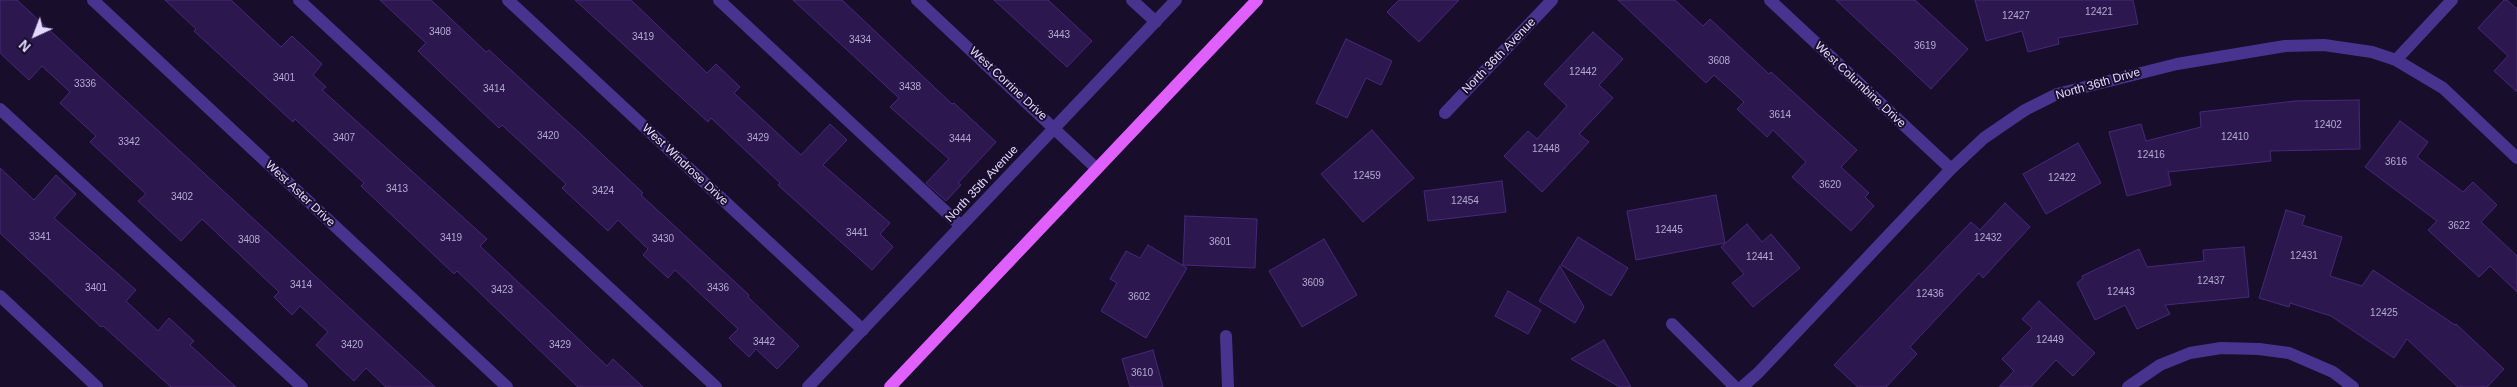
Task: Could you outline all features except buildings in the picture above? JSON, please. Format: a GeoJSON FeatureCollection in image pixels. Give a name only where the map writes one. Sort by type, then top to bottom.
{"type":"FeatureCollection","features":[{"type":"Feature","properties":{"kind":"main road"},"geometry":{"type":"LineString","coordinates":[[890,387],[1257,0]]}},
{"type":"Feature","properties":{"kind":"street","name":"West Aster Drive"},"geometry":{"type":"LineString","coordinates":[[93,0],[507,387]]}},
{"type":"Feature","properties":{"kind":"street"},"geometry":{"type":"LineString","coordinates":[[299,0],[716,387]]}},
{"type":"Feature","properties":{"kind":"street","name":"West Windrose Drive"},"geometry":{"type":"LineString","coordinates":[[508,0],[863,330]]}},
{"type":"Feature","properties":{"kind":"street"},"geometry":{"type":"LineString","coordinates":[[719,0],[961,226]]}},
{"type":"Feature","properties":{"kind":"street","name":"West Corrine Drive"},"geometry":{"type":"LineString","coordinates":[[918,0],[1097,169]]}},
{"type":"Feature","properties":{"kind":"street"},"geometry":{"type":"LineString","coordinates":[[1132,0],[1156,22]]}},
{"type":"Feature","properties":{"kind":"street","name":"North 35th Avenue"},"geometry":{"type":"LineString","coordinates":[[808,387],[1176,0]]}},
{"type":"Feature","properties":{"kind":"street","name":"North 36th Avenue"},"geometry":{"type":"LineString","coordinates":[[1445,113],[1552,0]]}},
{"type":"Feature","properties":{"kind":"street","name":"West Columbine Drive"},"geometry":{"type":"LineString","coordinates":[[1770,0],[1951,169]]}},
{"type":"Feature","properties":{"kind":"street"},"geometry":{"type":"LineString","coordinates":[[2396,60],[2452,0]]}},
{"type":"Feature","properties":{"kind":"street","name":"North 36th Drive"},"geometry":{"type":"LineString","coordinates":[[1742,387],[1758,373],[1951,169],[1984,138],[2025,110],[2057,94],[2177,64],[2285,46],[2324,45],[2372,52],[2396,60],[2443,88],[2517,158]]}},
{"type":"Feature","properties":{"kind":"street"},"geometry":{"type":"LineString","coordinates":[[0,109],[302,387]]}},
{"type":"Feature","properties":{"kind":"street"},"geometry":{"type":"LineString","coordinates":[[0,296],[97,387]]}},
{"type":"Feature","properties":{"kind":"street"},"geometry":{"type":"LineString","coordinates":[[1672,324],[1735,387]]}},
{"type":"Feature","properties":{"kind":"street"},"geometry":{"type":"LineString","coordinates":[[1226,336],[1228,387]]}},
{"type":"Feature","properties":{"kind":"street"},"geometry":{"type":"LineString","coordinates":[[2128,387],[2160,364],[2190,352],[2221,348],[2259,349],[2289,353],[2334,372],[2353,387]]}}]}
